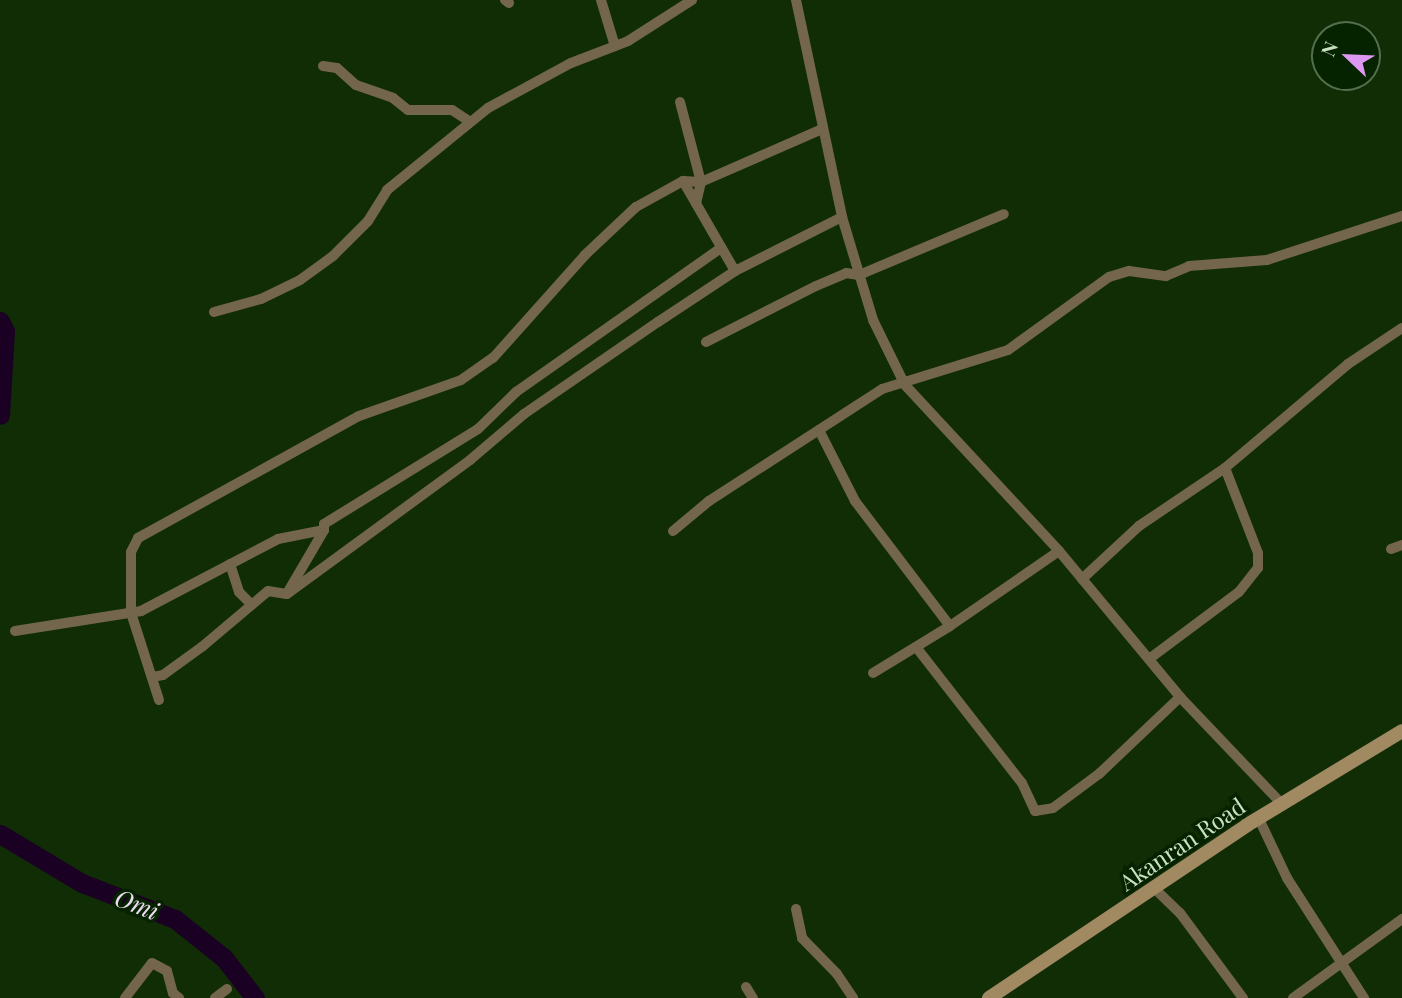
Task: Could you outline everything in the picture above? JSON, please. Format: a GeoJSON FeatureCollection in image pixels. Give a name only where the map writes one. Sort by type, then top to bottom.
{"type":"FeatureCollection","features":[{"type":"Feature","properties":{"kind":"main road","name":"Akanran Road"},"geometry":{"type":"LineString","coordinates":[[989,998],[1259,819],[1402,731]]}},
{"type":"Feature","properties":{"kind":"street"},"geometry":{"type":"LineString","coordinates":[[601,0],[615,46]]}},
{"type":"Feature","properties":{"kind":"street"},"geometry":{"type":"LineString","coordinates":[[214,312],[261,299],[300,280],[332,256],[368,221],[387,190],[469,121],[571,63],[615,46],[677,13],[692,0]]}},
{"type":"Feature","properties":{"kind":"street"},"geometry":{"type":"LineString","coordinates":[[796,0],[820,130],[842,217],[873,320],[905,385],[1059,551],[1180,697],[1283,805]]}},
{"type":"Feature","properties":{"kind":"street"},"geometry":{"type":"LineString","coordinates":[[323,66],[337,68],[356,85],[393,99],[408,110],[452,110],[469,121]]}},
{"type":"Feature","properties":{"kind":"street"},"geometry":{"type":"LineString","coordinates":[[680,102],[701,182],[696,203]]}},
{"type":"Feature","properties":{"kind":"street"},"geometry":{"type":"LineString","coordinates":[[159,700],[131,613],[131,552],[138,538],[359,416],[461,380],[493,358],[585,255],[636,207],[683,181],[701,182],[820,130]]}},
{"type":"Feature","properties":{"kind":"street"},"geometry":{"type":"LineString","coordinates":[[683,181],[735,271]]}},
{"type":"Feature","properties":{"kind":"street"},"geometry":{"type":"LineString","coordinates":[[706,342],[846,273],[859,275],[1004,214]]}},
{"type":"Feature","properties":{"kind":"street"},"geometry":{"type":"LineString","coordinates":[[673,531],[709,500],[882,389],[905,385],[1008,350],[1109,277],[1129,271],[1166,276],[1189,266],[1266,260],[1402,216]]}},
{"type":"Feature","properties":{"kind":"street"},"geometry":{"type":"LineString","coordinates":[[152,677],[163,675],[268,591],[287,594],[470,460],[524,414],[735,271],[842,217]]}},
{"type":"Feature","properties":{"kind":"street"},"geometry":{"type":"LineString","coordinates":[[287,594],[324,530],[324,524],[478,429],[516,392],[721,248]]}},
{"type":"Feature","properties":{"kind":"street"},"geometry":{"type":"LineString","coordinates":[[1082,579],[1139,526],[1225,468],[1348,364],[1402,328]]}},
{"type":"Feature","properties":{"kind":"street"},"geometry":{"type":"LineString","coordinates":[[819,430],[855,501],[950,626]]}},
{"type":"Feature","properties":{"kind":"street"},"geometry":{"type":"LineString","coordinates":[[1149,659],[1238,592],[1258,568],[1258,554],[1225,468]]}},
{"type":"Feature","properties":{"kind":"street"},"geometry":{"type":"LineString","coordinates":[[15,631],[131,613],[278,539],[324,530]]}},
{"type":"Feature","properties":{"kind":"street"},"geometry":{"type":"LineString","coordinates":[[1391,549],[1402,545]]}},
{"type":"Feature","properties":{"kind":"street"},"geometry":{"type":"LineString","coordinates":[[873,673],[950,626],[1059,551]]}},
{"type":"Feature","properties":{"kind":"street"},"geometry":{"type":"LineString","coordinates":[[230,564],[239,592],[252,605]]}},
{"type":"Feature","properties":{"kind":"street"},"geometry":{"type":"LineString","coordinates":[[916,647],[1022,783],[1035,811],[1053,808],[1099,774],[1180,697]]}},
{"type":"Feature","properties":{"kind":"street"},"geometry":{"type":"LineString","coordinates":[[1259,819],[1287,878],[1364,998]]}},
{"type":"Feature","properties":{"kind":"street"},"geometry":{"type":"LineString","coordinates":[[1155,889],[1180,913],[1242,998]]}},
{"type":"Feature","properties":{"kind":"street"},"geometry":{"type":"LineString","coordinates":[[796,909],[802,938],[838,974],[853,998]]}},
{"type":"Feature","properties":{"kind":"street"},"geometry":{"type":"LineString","coordinates":[[1293,998],[1340,961],[1402,919]]}},
{"type":"Feature","properties":{"kind":"street"},"geometry":{"type":"LineString","coordinates":[[125,998],[152,963],[167,971],[173,993],[180,998]]}},
{"type":"Feature","properties":{"kind":"street"},"geometry":{"type":"LineString","coordinates":[[746,987],[753,998]]}},
{"type":"Feature","properties":{"kind":"street"},"geometry":{"type":"LineString","coordinates":[[215,998],[227,989]]}},
{"type":"Feature","properties":{"kind":"waterway","name":"Omi"},"geometry":{"type":"LineString","coordinates":[[0,321],[5,331],[0,415]]}},
{"type":"Feature","properties":{"kind":"waterway","name":"Omi"},"geometry":{"type":"LineString","coordinates":[[0,834],[82,883],[175,919],[224,958],[255,998]]}}]}
